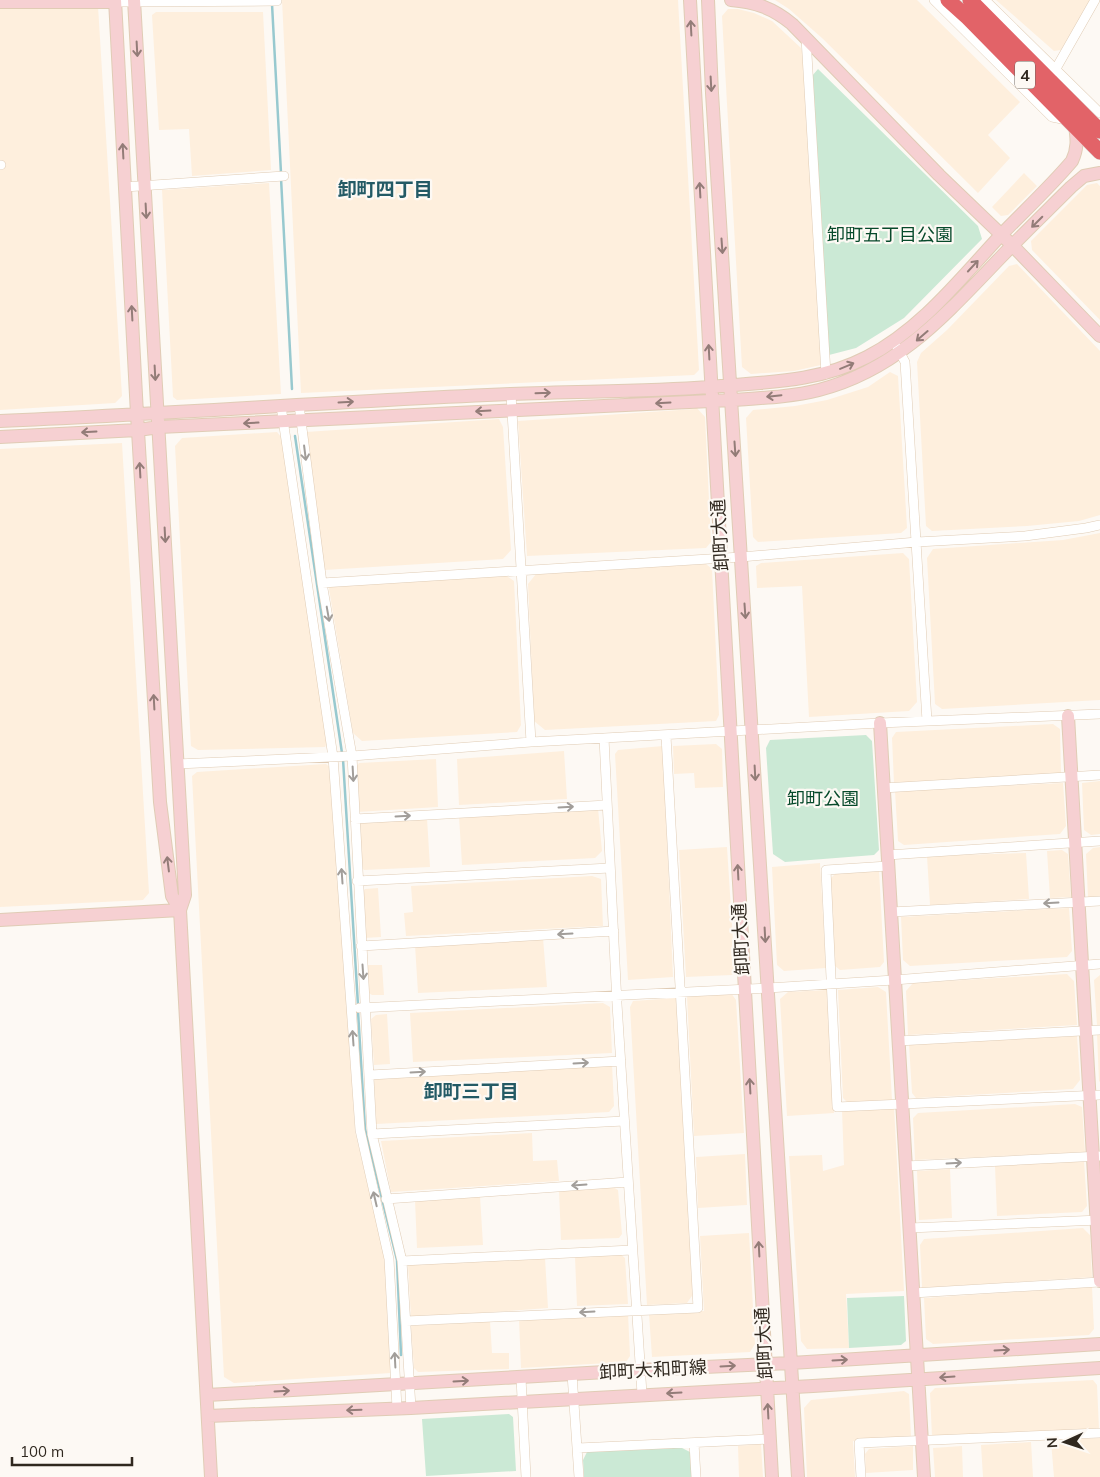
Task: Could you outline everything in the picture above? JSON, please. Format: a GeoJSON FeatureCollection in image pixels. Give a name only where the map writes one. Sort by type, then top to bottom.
{"type":"FeatureCollection","features":[{"type":"Feature","properties":{"kind":"highway","name":"4"},"geometry":{"type":"LineString","coordinates":[[948,0],[1100,152]]}},
{"type":"Feature","properties":{"kind":"highway","name":"4"},"geometry":{"type":"LineString","coordinates":[[970,0],[1053,74],[1100,131]]}},
{"type":"Feature","properties":{"kind":"street"},"geometry":{"type":"LineString","coordinates":[[708,0],[712,93],[798,1477]]}},
{"type":"Feature","properties":{"kind":"street"},"geometry":{"type":"LineString","coordinates":[[690,1],[714,0]]}},
{"type":"Feature","properties":{"kind":"street"},"geometry":{"type":"LineString","coordinates":[[731,0],[749,1],[780,14],[806,38],[939,175],[1100,336]]}},
{"type":"Feature","properties":{"kind":"street"},"geometry":{"type":"LineString","coordinates":[[0,421],[511,394],[731,386],[796,380],[826,374],[869,356],[893,341],[935,307],[1072,161],[1077,150],[1078,140],[1072,123],[1052,117],[934,0]]}},
{"type":"Feature","properties":{"kind":"street"},"geometry":{"type":"LineString","coordinates":[[985,0],[1053,74],[1100,113]]}},
{"type":"Feature","properties":{"kind":"street"},"geometry":{"type":"LineString","coordinates":[[1053,74],[1095,0]]}},
{"type":"Feature","properties":{"kind":"street"},"geometry":{"type":"LineString","coordinates":[[115,1],[160,802],[172,896],[180,910]]}},
{"type":"Feature","properties":{"kind":"street"},"geometry":{"type":"LineString","coordinates":[[134,1],[185,895],[180,910],[210,1477]]}},
{"type":"Feature","properties":{"kind":"street"},"geometry":{"type":"LineString","coordinates":[[0,2],[272,1]]}},
{"type":"Feature","properties":{"kind":"street","name":"卸町大通"},"geometry":{"type":"LineString","coordinates":[[690,1],[772,1477]]}},
{"type":"Feature","properties":{"kind":"street"},"geometry":{"type":"LineString","coordinates":[[806,38],[826,374]]}},
{"type":"Feature","properties":{"kind":"street"},"geometry":{"type":"LineString","coordinates":[[0,437],[138,430],[159,427],[732,400],[820,390],[874,368],[901,353],[917,341],[1078,181],[1084,176],[1100,173]]}},
{"type":"Feature","properties":{"kind":"street"},"geometry":{"type":"LineString","coordinates":[[125,187],[280,177]]}},
{"type":"Feature","properties":{"kind":"street"},"geometry":{"type":"LineString","coordinates":[[893,341],[901,353],[904,362],[927,721]]}},
{"type":"Feature","properties":{"kind":"street"},"geometry":{"type":"LineString","coordinates":[[511,394],[531,742]]}},
{"type":"Feature","properties":{"kind":"street"},"geometry":{"type":"LineString","coordinates":[[299,405],[322,583],[349,756],[355,819],[372,1134],[402,1261],[412,1408]]}},
{"type":"Feature","properties":{"kind":"street"},"geometry":{"type":"LineString","coordinates":[[281,406],[334,757],[360,1130],[389,1259],[397,1408]]}},
{"type":"Feature","properties":{"kind":"street"},"geometry":{"type":"LineString","coordinates":[[322,583],[721,558],[917,542],[1025,536],[1100,525]]}},
{"type":"Feature","properties":{"kind":"street"},"geometry":{"type":"LineString","coordinates":[[177,764],[334,757],[531,742],[880,723],[1100,714]]}},
{"type":"Feature","properties":{"kind":"street"},"geometry":{"type":"LineString","coordinates":[[913,1293],[1100,1282],[1095,1095],[1086,1031],[1068,716]]}},
{"type":"Feature","properties":{"kind":"street"},"geometry":{"type":"LineString","coordinates":[[880,723],[924,1477]]}},
{"type":"Feature","properties":{"kind":"street"},"geometry":{"type":"LineString","coordinates":[[406,1321],[698,1308],[666,736]]}},
{"type":"Feature","properties":{"kind":"street"},"geometry":{"type":"LineString","coordinates":[[604,738],[624,1121],[642,1394]]}},
{"type":"Feature","properties":{"kind":"street"},"geometry":{"type":"LineString","coordinates":[[884,788],[1100,775]]}},
{"type":"Feature","properties":{"kind":"street"},"geometry":{"type":"LineString","coordinates":[[355,819],[607,805]]}},
{"type":"Feature","properties":{"kind":"street"},"geometry":{"type":"LineString","coordinates":[[1095,1095],[837,1107],[826,870],[888,860],[1100,841]]}},
{"type":"Feature","properties":{"kind":"street"},"geometry":{"type":"LineString","coordinates":[[357,881],[610,868]]}},
{"type":"Feature","properties":{"kind":"street"},"geometry":{"type":"LineString","coordinates":[[891,912],[1100,901]]}},
{"type":"Feature","properties":{"kind":"street"},"geometry":{"type":"LineString","coordinates":[[0,920],[180,910]]}},
{"type":"Feature","properties":{"kind":"street"},"geometry":{"type":"LineString","coordinates":[[361,946],[614,931]]}},
{"type":"Feature","properties":{"kind":"street"},"geometry":{"type":"LineString","coordinates":[[351,1008],[768,988],[1100,964]]}},
{"type":"Feature","properties":{"kind":"street"},"geometry":{"type":"LineString","coordinates":[[898,1041],[1100,1030]]}},
{"type":"Feature","properties":{"kind":"street"},"geometry":{"type":"LineString","coordinates":[[370,1074],[621,1061]]}},
{"type":"Feature","properties":{"kind":"street"},"geometry":{"type":"LineString","coordinates":[[372,1134],[624,1121]]}},
{"type":"Feature","properties":{"kind":"street"},"geometry":{"type":"LineString","coordinates":[[906,1166],[1097,1156]]}},
{"type":"Feature","properties":{"kind":"street"},"geometry":{"type":"LineString","coordinates":[[386,1199],[628,1182]]}},
{"type":"Feature","properties":{"kind":"street"},"geometry":{"type":"LineString","coordinates":[[909,1228],[1098,1221]]}},
{"type":"Feature","properties":{"kind":"street"},"geometry":{"type":"LineString","coordinates":[[402,1261],[632,1250]]}},
{"type":"Feature","properties":{"kind":"street","name":"卸町大和町線"},"geometry":{"type":"LineString","coordinates":[[207,1395],[1100,1344]]}},
{"type":"Feature","properties":{"kind":"street","name":"卸町大和町線"},"geometry":{"type":"LineString","coordinates":[[208,1416],[412,1408],[1100,1368]]}},
{"type":"Feature","properties":{"kind":"street"},"geometry":{"type":"LineString","coordinates":[[572,1374],[579,1477]]}},
{"type":"Feature","properties":{"kind":"street"},"geometry":{"type":"LineString","coordinates":[[521,1378],[526,1477]]}},
{"type":"Feature","properties":{"kind":"street"},"geometry":{"type":"LineString","coordinates":[[860,1477],[859,1443],[1100,1432]]}},
{"type":"Feature","properties":{"kind":"street"},"geometry":{"type":"LineString","coordinates":[[578,1448],[770,1439]]}},
{"type":"Feature","properties":{"kind":"street"},"geometry":{"type":"LineString","coordinates":[[694,1443],[696,1477]]}},
{"type":"Feature","properties":{"kind":"shaded area"},"geometry":{"type":"Polygon","coordinates":[[[282,0],[678,0],[699,370],[694,375],[301,393],[282,0]]]}},
{"type":"Feature","properties":{"kind":"shaded area"},"geometry":{"type":"Polygon","coordinates":[[[775,0],[917,0],[1020,102],[988,135],[1010,158],[978,193],[822,38],[789,9],[775,0]]]}},
{"type":"Feature","properties":{"kind":"shaded area"},"geometry":{"type":"Polygon","coordinates":[[[996,0],[1090,0],[1061,50],[1054,51],[996,0]]]}},
{"type":"Feature","properties":{"kind":"shaded area"},"geometry":{"type":"Polygon","coordinates":[[[0,6],[98,6],[122,396],[115,403],[0,410],[0,6]]]}},
{"type":"Feature","properties":{"kind":"shaded area"},"geometry":{"type":"Polygon","coordinates":[[[728,9],[738,9],[754,13],[772,21],[801,48],[803,55],[821,365],[794,371],[751,374],[742,367],[722,16],[728,9]]]}},
{"type":"Feature","properties":{"kind":"shaded area"},"geometry":{"type":"Polygon","coordinates":[[[156,12],[263,12],[271,170],[192,176],[189,129],[159,130],[152,15],[156,12]]]}},
{"type":"Feature","properties":{"kind":"shaded area"},"geometry":{"type":"Polygon","coordinates":[[[1024,173],[1037,186],[1008,215],[1001,216],[992,207],[1024,173]]]}},
{"type":"Feature","properties":{"kind":"shaded area"},"geometry":{"type":"Polygon","coordinates":[[[269,183],[281,394],[177,400],[173,397],[162,190],[269,183]]]}},
{"type":"Feature","properties":{"kind":"shaded area"},"geometry":{"type":"Polygon","coordinates":[[[1097,183],[1100,186],[1100,320],[1032,250],[1031,241],[1087,185],[1097,183]]]}},
{"type":"Feature","properties":{"kind":"shaded area"},"geometry":{"type":"Polygon","coordinates":[[[1017,264],[1100,351],[1100,515],[1079,521],[1027,526],[932,531],[926,526],[917,362],[921,353],[947,330],[1009,266],[1017,264]]]}},
{"type":"Feature","properties":{"kind":"shaded area"},"geometry":{"type":"Polygon","coordinates":[[[890,372],[898,376],[907,528],[901,533],[758,542],[753,537],[746,418],[753,410],[795,406],[827,400],[868,387],[890,372]]]}},
{"type":"Feature","properties":{"kind":"shaded area"},"geometry":{"type":"Polygon","coordinates":[[[696,407],[705,417],[711,542],[706,548],[527,556],[518,421],[694,409],[696,407]]]}},
{"type":"Feature","properties":{"kind":"shaded area"},"geometry":{"type":"Polygon","coordinates":[[[499,419],[503,427],[511,550],[503,559],[324,570],[306,432],[499,419]]]}},
{"type":"Feature","properties":{"kind":"shaded area"},"geometry":{"type":"Polygon","coordinates":[[[277,432],[282,438],[329,739],[325,747],[198,750],[191,746],[175,446],[182,438],[277,432]]]}},
{"type":"Feature","properties":{"kind":"shaded area"},"geometry":{"type":"Polygon","coordinates":[[[122,443],[149,893],[143,900],[0,907],[0,449],[122,443]]]}},
{"type":"Feature","properties":{"kind":"shaded area"},"geometry":{"type":"Polygon","coordinates":[[[1100,533],[1100,700],[942,709],[935,704],[927,558],[933,549],[1063,540],[1100,533]]]}},
{"type":"Feature","properties":{"kind":"shaded area"},"geometry":{"type":"Polygon","coordinates":[[[903,553],[909,559],[917,702],[909,711],[809,717],[802,586],[757,588],[756,566],[761,563],[903,553]]]}},
{"type":"Feature","properties":{"kind":"shaded area"},"geometry":{"type":"Polygon","coordinates":[[[706,564],[712,569],[719,715],[716,721],[545,730],[534,721],[528,584],[536,574],[706,564]]]}},
{"type":"Feature","properties":{"kind":"shaded area"},"geometry":{"type":"Polygon","coordinates":[[[504,574],[514,581],[521,725],[517,732],[362,741],[353,733],[329,589],[330,585],[504,574]]]}},
{"type":"Feature","properties":{"kind":"shaded area"},"geometry":{"type":"Polygon","coordinates":[[[1053,724],[1060,729],[1061,773],[894,783],[892,738],[896,732],[1053,724]]]}},
{"type":"Feature","properties":{"kind":"shaded area"},"geometry":{"type":"Polygon","coordinates":[[[716,744],[722,749],[723,787],[695,788],[694,773],[674,774],[673,746],[716,744]]]}},
{"type":"Feature","properties":{"kind":"shaded area"},"geometry":{"type":"Polygon","coordinates":[[[663,746],[673,977],[628,980],[615,754],[618,750],[663,746]]]}},
{"type":"Feature","properties":{"kind":"shaded area"},"geometry":{"type":"Polygon","coordinates":[[[564,751],[567,799],[459,805],[457,759],[564,751]]]}},
{"type":"Feature","properties":{"kind":"shaded area"},"geometry":{"type":"Polygon","coordinates":[[[436,759],[438,807],[357,812],[355,769],[359,763],[436,759]]]}},
{"type":"Feature","properties":{"kind":"shaded area"},"geometry":{"type":"Polygon","coordinates":[[[326,764],[332,769],[355,1131],[385,1259],[391,1373],[234,1383],[224,1377],[192,776],[197,772],[326,764]]]}},
{"type":"Feature","properties":{"kind":"shaded area"},"geometry":{"type":"Polygon","coordinates":[[[1100,781],[1100,834],[1091,835],[1084,830],[1082,783],[1100,781]]]}},
{"type":"Feature","properties":{"kind":"shaded area"},"geometry":{"type":"Polygon","coordinates":[[[1063,783],[1066,826],[1060,834],[904,845],[898,841],[895,791],[1063,783]]]}},
{"type":"Feature","properties":{"kind":"shaded area"},"geometry":{"type":"Polygon","coordinates":[[[598,808],[602,851],[595,858],[462,865],[459,816],[598,808]]]}},
{"type":"Feature","properties":{"kind":"shaded area"},"geometry":{"type":"Polygon","coordinates":[[[427,818],[430,867],[364,870],[361,867],[358,822],[427,818]]]}},
{"type":"Feature","properties":{"kind":"shaded area"},"geometry":{"type":"Polygon","coordinates":[[[727,847],[735,971],[732,975],[686,977],[679,850],[727,847]]]}},
{"type":"Feature","properties":{"kind":"shaded area"},"geometry":{"type":"Polygon","coordinates":[[[1100,847],[1100,897],[1088,898],[1086,854],[1093,848],[1100,847]]]}},
{"type":"Feature","properties":{"kind":"shaded area"},"geometry":{"type":"Polygon","coordinates":[[[1062,850],[1068,854],[1071,897],[1050,898],[1047,851],[1062,850]]]}},
{"type":"Feature","properties":{"kind":"shaded area"},"geometry":{"type":"Polygon","coordinates":[[[1026,853],[1029,899],[930,905],[927,856],[1026,853]]]}},
{"type":"Feature","properties":{"kind":"shaded area"},"geometry":{"type":"Polygon","coordinates":[[[820,863],[826,968],[784,971],[777,965],[772,867],[820,863]]]}},
{"type":"Feature","properties":{"kind":"shaded area"},"geometry":{"type":"Polygon","coordinates":[[[879,870],[884,962],[880,967],[840,970],[835,966],[829,880],[837,872],[879,870]]]}},
{"type":"Feature","properties":{"kind":"shaded area"},"geometry":{"type":"Polygon","coordinates":[[[592,876],[601,879],[603,926],[406,936],[404,913],[413,912],[411,886],[592,876]]]}},
{"type":"Feature","properties":{"kind":"shaded area"},"geometry":{"type":"Polygon","coordinates":[[[378,888],[381,937],[364,938],[362,893],[365,889],[378,888]]]}},
{"type":"Feature","properties":{"kind":"shaded area"},"geometry":{"type":"Polygon","coordinates":[[[1069,908],[1072,951],[1067,957],[910,966],[903,960],[901,917],[1069,908]]]}},
{"type":"Feature","properties":{"kind":"shaded area"},"geometry":{"type":"Polygon","coordinates":[[[543,938],[547,987],[418,993],[415,945],[543,938]]]}},
{"type":"Feature","properties":{"kind":"shaded area"},"geometry":{"type":"Polygon","coordinates":[[[367,965],[382,965],[384,995],[372,995],[369,993],[367,965]]]}},
{"type":"Feature","properties":{"kind":"shaded area"},"geometry":{"type":"Polygon","coordinates":[[[1067,974],[1074,981],[1077,1025],[908,1035],[906,991],[913,983],[1067,974]]]}},
{"type":"Feature","properties":{"kind":"shaded area"},"geometry":{"type":"Polygon","coordinates":[[[1100,975],[1100,1025],[1097,1025],[1094,980],[1100,975]]]}},
{"type":"Feature","properties":{"kind":"shaded area"},"geometry":{"type":"Polygon","coordinates":[[[878,987],[886,992],[892,1100],[848,1103],[843,1098],[838,990],[878,987]]]}},
{"type":"Feature","properties":{"kind":"shaded area"},"geometry":{"type":"Polygon","coordinates":[[[827,990],[834,1113],[787,1116],[780,999],[788,992],[827,990]]]}},
{"type":"Feature","properties":{"kind":"shaded area"},"geometry":{"type":"Polygon","coordinates":[[[731,993],[736,1000],[744,1133],[694,1136],[687,996],[731,993]]]}},
{"type":"Feature","properties":{"kind":"shaded area"},"geometry":{"type":"Polygon","coordinates":[[[676,998],[694,1293],[687,1303],[647,1305],[630,1007],[633,1001],[676,998]]]}},
{"type":"Feature","properties":{"kind":"shaded area"},"geometry":{"type":"Polygon","coordinates":[[[603,1003],[610,1007],[612,1053],[413,1062],[410,1013],[603,1003]]]}},
{"type":"Feature","properties":{"kind":"shaded area"},"geometry":{"type":"Polygon","coordinates":[[[387,1014],[390,1064],[374,1065],[371,1019],[376,1015],[387,1014]]]}},
{"type":"Feature","properties":{"kind":"shaded area"},"geometry":{"type":"Polygon","coordinates":[[[1097,1034],[1100,1034],[1100,1082],[1099,1081],[1097,1034]]]}},
{"type":"Feature","properties":{"kind":"shaded area"},"geometry":{"type":"Polygon","coordinates":[[[1077,1036],[1080,1080],[1073,1089],[916,1098],[912,1093],[909,1044],[1077,1036]]]}},
{"type":"Feature","properties":{"kind":"shaded area"},"geometry":{"type":"Polygon","coordinates":[[[612,1064],[614,1106],[609,1112],[376,1124],[374,1076],[612,1064]]]}},
{"type":"Feature","properties":{"kind":"shaded area"},"geometry":{"type":"Polygon","coordinates":[[[1075,1104],[1082,1107],[1085,1152],[915,1160],[913,1118],[918,1113],[1075,1104]]]}},
{"type":"Feature","properties":{"kind":"shaded area"},"geometry":{"type":"Polygon","coordinates":[[[894,1107],[904,1291],[846,1294],[849,1348],[807,1349],[801,1341],[789,1156],[822,1155],[823,1171],[844,1165],[842,1110],[894,1107]]]}},
{"type":"Feature","properties":{"kind":"shaded area"},"geometry":{"type":"Polygon","coordinates":[[[532,1133],[533,1161],[557,1160],[559,1181],[391,1192],[381,1141],[532,1133]]]}},
{"type":"Feature","properties":{"kind":"shaded area"},"geometry":{"type":"Polygon","coordinates":[[[745,1154],[747,1205],[698,1208],[696,1157],[745,1154]]]}},
{"type":"Feature","properties":{"kind":"shaded area"},"geometry":{"type":"Polygon","coordinates":[[[1084,1161],[1087,1206],[1082,1212],[997,1216],[995,1166],[1084,1161]]]}},
{"type":"Feature","properties":{"kind":"shaded area"},"geometry":{"type":"Polygon","coordinates":[[[950,1169],[952,1218],[919,1220],[917,1171],[950,1169]]]}},
{"type":"Feature","properties":{"kind":"shaded area"},"geometry":{"type":"Polygon","coordinates":[[[613,1187],[618,1190],[622,1234],[619,1238],[561,1240],[559,1190],[613,1187]]]}},
{"type":"Feature","properties":{"kind":"shaded area"},"geometry":{"type":"Polygon","coordinates":[[[480,1196],[483,1245],[417,1248],[415,1200],[480,1196]]]}},
{"type":"Feature","properties":{"kind":"shaded area"},"geometry":{"type":"Polygon","coordinates":[[[1083,1228],[1090,1235],[1092,1277],[922,1288],[920,1245],[924,1239],[1083,1228]]]}},
{"type":"Feature","properties":{"kind":"shaded area"},"geometry":{"type":"Polygon","coordinates":[[[749,1233],[755,1344],[750,1352],[652,1357],[649,1314],[704,1311],[700,1236],[749,1233]]]}},
{"type":"Feature","properties":{"kind":"shaded area"},"geometry":{"type":"Polygon","coordinates":[[[619,1253],[625,1258],[628,1304],[577,1306],[575,1257],[619,1253]]]}},
{"type":"Feature","properties":{"kind":"shaded area"},"geometry":{"type":"Polygon","coordinates":[[[545,1258],[548,1308],[411,1318],[408,1265],[545,1258]]]}},
{"type":"Feature","properties":{"kind":"shaded area"},"geometry":{"type":"Polygon","coordinates":[[[1092,1287],[1094,1329],[1089,1335],[933,1344],[926,1339],[924,1298],[1092,1287]]]}},
{"type":"Feature","properties":{"kind":"shaded area"},"geometry":{"type":"Polygon","coordinates":[[[628,1313],[630,1356],[626,1362],[521,1368],[519,1319],[628,1313]]]}},
{"type":"Feature","properties":{"kind":"shaded area"},"geometry":{"type":"Polygon","coordinates":[[[490,1321],[492,1353],[509,1353],[509,1369],[418,1372],[414,1368],[411,1326],[490,1321]]]}},
{"type":"Feature","properties":{"kind":"shaded area"},"geometry":{"type":"Polygon","coordinates":[[[1093,1380],[1097,1385],[1099,1429],[932,1437],[930,1393],[935,1388],[1093,1380]]]}},
{"type":"Feature","properties":{"kind":"shaded area"},"geometry":{"type":"Polygon","coordinates":[[[904,1391],[909,1394],[911,1437],[853,1441],[855,1477],[807,1477],[804,1408],[811,1400],[904,1391]]]}},
{"type":"Feature","properties":{"kind":"shaded area"},"geometry":{"type":"Polygon","coordinates":[[[1100,1438],[1100,1477],[1054,1477],[1051,1441],[1100,1438]]]}},
{"type":"Feature","properties":{"kind":"shaded area"},"geometry":{"type":"Polygon","coordinates":[[[1031,1442],[1033,1477],[983,1477],[981,1445],[1031,1442]]]}},
{"type":"Feature","properties":{"kind":"shaded area"},"geometry":{"type":"Polygon","coordinates":[[[761,1444],[763,1477],[739,1477],[738,1446],[761,1444]]]}},
{"type":"Feature","properties":{"kind":"shaded area"},"geometry":{"type":"Polygon","coordinates":[[[913,1446],[913,1470],[866,1473],[865,1454],[869,1449],[913,1446]]]}},
{"type":"Feature","properties":{"kind":"shaded area"},"geometry":{"type":"Polygon","coordinates":[[[962,1446],[963,1477],[935,1477],[933,1448],[962,1446]]]}},
{"type":"Feature","properties":{"kind":"green space","name":"卸町五丁目公園"},"geometry":{"type":"Polygon","coordinates":[[[818,69],[978,226],[982,239],[904,318],[856,348],[829,355],[812,76],[818,69]]]}},
{"type":"Feature","properties":{"kind":"green space","name":"卸町公園"},"geometry":{"type":"Polygon","coordinates":[[[866,735],[872,741],[879,850],[874,855],[785,862],[773,854],[766,748],[770,740],[866,735]]]}},
{"type":"Feature","properties":{"kind":"green space"},"geometry":{"type":"Polygon","coordinates":[[[904,1296],[906,1341],[901,1345],[849,1348],[847,1298],[904,1296]]]}},
{"type":"Feature","properties":{"kind":"green space"},"geometry":{"type":"Polygon","coordinates":[[[509,1414],[513,1417],[516,1471],[426,1476],[422,1419],[509,1414]]]}},
{"type":"Feature","properties":{"kind":"green space"},"geometry":{"type":"Polygon","coordinates":[[[680,1447],[690,1452],[692,1477],[584,1477],[583,1460],[587,1452],[680,1447]]]}},
{"type":"Feature","properties":{"kind":"waterway"},"geometry":{"type":"LineString","coordinates":[[272,4],[281,173]]}},
{"type":"Feature","properties":{"kind":"waterway"},"geometry":{"type":"LineString","coordinates":[[281,178],[292,389]]}},
{"type":"Feature","properties":{"kind":"waterway"},"geometry":{"type":"LineString","coordinates":[[295,436],[342,753]]}},
{"type":"Feature","properties":{"kind":"waterway"},"geometry":{"type":"LineString","coordinates":[[343,759],[358,1005]]}},
{"type":"Feature","properties":{"kind":"waterway"},"geometry":{"type":"LineString","coordinates":[[358,1011],[365,1129],[397,1260],[401,1355]]}},
{"type":"Feature","properties":{"kind":"district","name":"卸町四丁目"},"geometry":{"type":"Point","coordinates":[385,189]}},
{"type":"Feature","properties":{"kind":"district","name":"卸町三丁目"},"geometry":{"type":"Point","coordinates":[471,1091]}}]}
